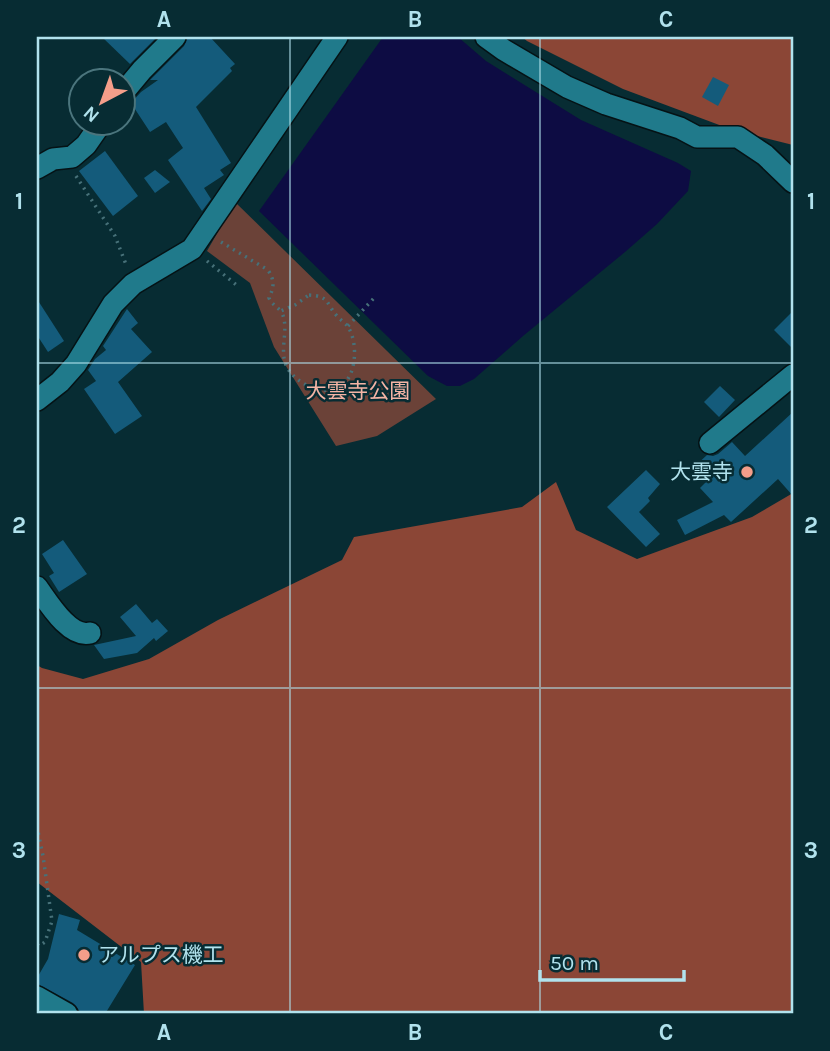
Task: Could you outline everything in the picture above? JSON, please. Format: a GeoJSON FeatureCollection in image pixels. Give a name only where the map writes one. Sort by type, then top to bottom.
{"type":"FeatureCollection","features":[{"type":"Feature","properties":{"kind":"street"},"geometry":{"type":"LineString","coordinates":[[136,77],[175,37]]}},
{"type":"Feature","properties":{"kind":"street"},"geometry":{"type":"LineString","coordinates":[[37,400],[60,382],[76,364],[113,304],[133,284],[198,241],[337,37]]}},
{"type":"Feature","properties":{"kind":"street"},"geometry":{"type":"LineString","coordinates":[[486,37],[567,87],[606,104],[680,128],[697,137],[738,137],[765,155],[793,181]]}},
{"type":"Feature","properties":{"kind":"street"},"geometry":{"type":"LineString","coordinates":[[37,168],[52,159],[72,157],[92,136]]}},
{"type":"Feature","properties":{"kind":"street"},"geometry":{"type":"LineString","coordinates":[[710,443],[793,375]]}},
{"type":"Feature","properties":{"kind":"street"},"geometry":{"type":"LineString","coordinates":[[37,587],[65,623],[76,632],[84,635],[90,633]]}},
{"type":"Feature","properties":{"kind":"street"},"geometry":{"type":"LineString","coordinates":[[37,997],[67,1014]]}},
{"type":"Feature","properties":{"kind":"path"},"geometry":{"type":"LineString","coordinates":[[62,158],[115,236],[133,284]]}},
{"type":"Feature","properties":{"kind":"path"},"geometry":{"type":"LineString","coordinates":[[198,241],[239,287]]}},
{"type":"Feature","properties":{"kind":"path"},"geometry":{"type":"LineString","coordinates":[[198,241],[268,270],[274,287],[271,302],[285,318],[284,360],[288,369],[305,384],[319,390],[337,389],[352,370],[355,356],[354,340],[348,326],[335,315],[329,303],[318,296],[309,295],[281,311]]}},
{"type":"Feature","properties":{"kind":"path"},"geometry":{"type":"LineString","coordinates":[[348,326],[375,297]]}},
{"type":"Feature","properties":{"kind":"path"},"geometry":{"type":"LineString","coordinates":[[37,826],[52,921],[45,942],[39,946],[37,944]]}},
{"type":"Feature","properties":{"kind":"green space","name":"大雲寺公園"},"geometry":{"type":"Polygon","coordinates":[[[235,202],[436,399],[377,436],[336,446],[274,347],[250,283],[207,251],[235,202]]]}},
{"type":"Feature","properties":{"kind":"shaded area"},"geometry":{"type":"Polygon","coordinates":[[[383,37],[458,37],[486,61],[581,120],[691,171],[688,191],[657,224],[474,379],[460,386],[447,386],[428,376],[259,211],[383,37]]]}},
{"type":"Feature","properties":{"kind":"shaded area"},"geometry":{"type":"Polygon","coordinates":[[[522,37],[793,37],[793,145],[730,129],[623,89],[522,37]]]}},
{"type":"Feature","properties":{"kind":"shaded area"},"geometry":{"type":"Polygon","coordinates":[[[556,482],[576,530],[637,559],[752,517],[793,493],[793,1014],[144,1014],[141,962],[37,882],[37,665],[83,679],[149,659],[218,620],[342,560],[354,537],[522,507],[556,482]]]}},
{"type":"Feature","properties":{"kind":"building"},"geometry":{"type":"Polygon","coordinates":[[[102,37],[157,37],[130,64],[102,37]]]}},
{"type":"Feature","properties":{"kind":"building"},"geometry":{"type":"Polygon","coordinates":[[[188,37],[210,37],[235,64],[230,68],[232,71],[196,107],[231,163],[220,170],[224,175],[204,188],[211,199],[202,211],[168,160],[183,148],[166,122],[150,132],[136,111],[136,98],[158,80],[150,80],[184,46],[188,37]]]}},
{"type":"Feature","properties":{"kind":"building"},"geometry":{"type":"Polygon","coordinates":[[[713,77],[729,85],[718,106],[702,97],[713,77]]]}},
{"type":"Feature","properties":{"kind":"building"},"geometry":{"type":"Polygon","coordinates":[[[105,151],[138,196],[113,216],[79,171],[105,151]]]}},
{"type":"Feature","properties":{"kind":"building"},"geometry":{"type":"Polygon","coordinates":[[[155,170],[170,182],[155,193],[144,178],[155,170]]]}},
{"type":"Feature","properties":{"kind":"building"},"geometry":{"type":"Polygon","coordinates":[[[37,299],[64,341],[48,352],[37,335],[37,299]]]}},
{"type":"Feature","properties":{"kind":"building"},"geometry":{"type":"Polygon","coordinates":[[[127,309],[138,323],[131,329],[152,352],[118,382],[142,416],[115,434],[84,389],[96,381],[88,370],[95,359],[106,350],[103,346],[127,309]]]}},
{"type":"Feature","properties":{"kind":"building"},"geometry":{"type":"Polygon","coordinates":[[[793,311],[793,349],[774,330],[793,311]]]}},
{"type":"Feature","properties":{"kind":"building"},"geometry":{"type":"Polygon","coordinates":[[[720,386],[735,400],[719,417],[704,402],[720,386]]]}},
{"type":"Feature","properties":{"kind":"building","name":"大雲寺"},"geometry":{"type":"Polygon","coordinates":[[[793,412],[793,496],[778,479],[731,522],[724,515],[685,535],[677,520],[713,502],[700,488],[708,480],[695,466],[707,455],[718,454],[732,442],[745,456],[793,412]]]}},
{"type":"Feature","properties":{"kind":"building"},"geometry":{"type":"Polygon","coordinates":[[[646,470],[660,484],[648,498],[650,501],[639,512],[660,534],[646,547],[607,507],[646,470]]]}},
{"type":"Feature","properties":{"kind":"building"},"geometry":{"type":"Polygon","coordinates":[[[63,540],[87,574],[59,592],[49,576],[54,573],[42,554],[63,540]]]}},
{"type":"Feature","properties":{"kind":"building"},"geometry":{"type":"Polygon","coordinates":[[[136,604],[152,623],[157,619],[168,631],[156,641],[154,638],[137,653],[104,659],[94,645],[136,636],[120,617],[136,604]]]}},
{"type":"Feature","properties":{"kind":"building","name":"アルプス機工"},"geometry":{"type":"Polygon","coordinates":[[[59,914],[80,920],[77,930],[135,965],[105,1014],[82,1014],[73,1003],[37,982],[48,959],[59,914]]]}},
{"type":"Feature","properties":{"kind":"place","name":"大雲寺"},"geometry":{"type":"Point","coordinates":[747,472]}},
{"type":"Feature","properties":{"kind":"place","name":"アルプス機工"},"geometry":{"type":"Point","coordinates":[84,955]}}]}
